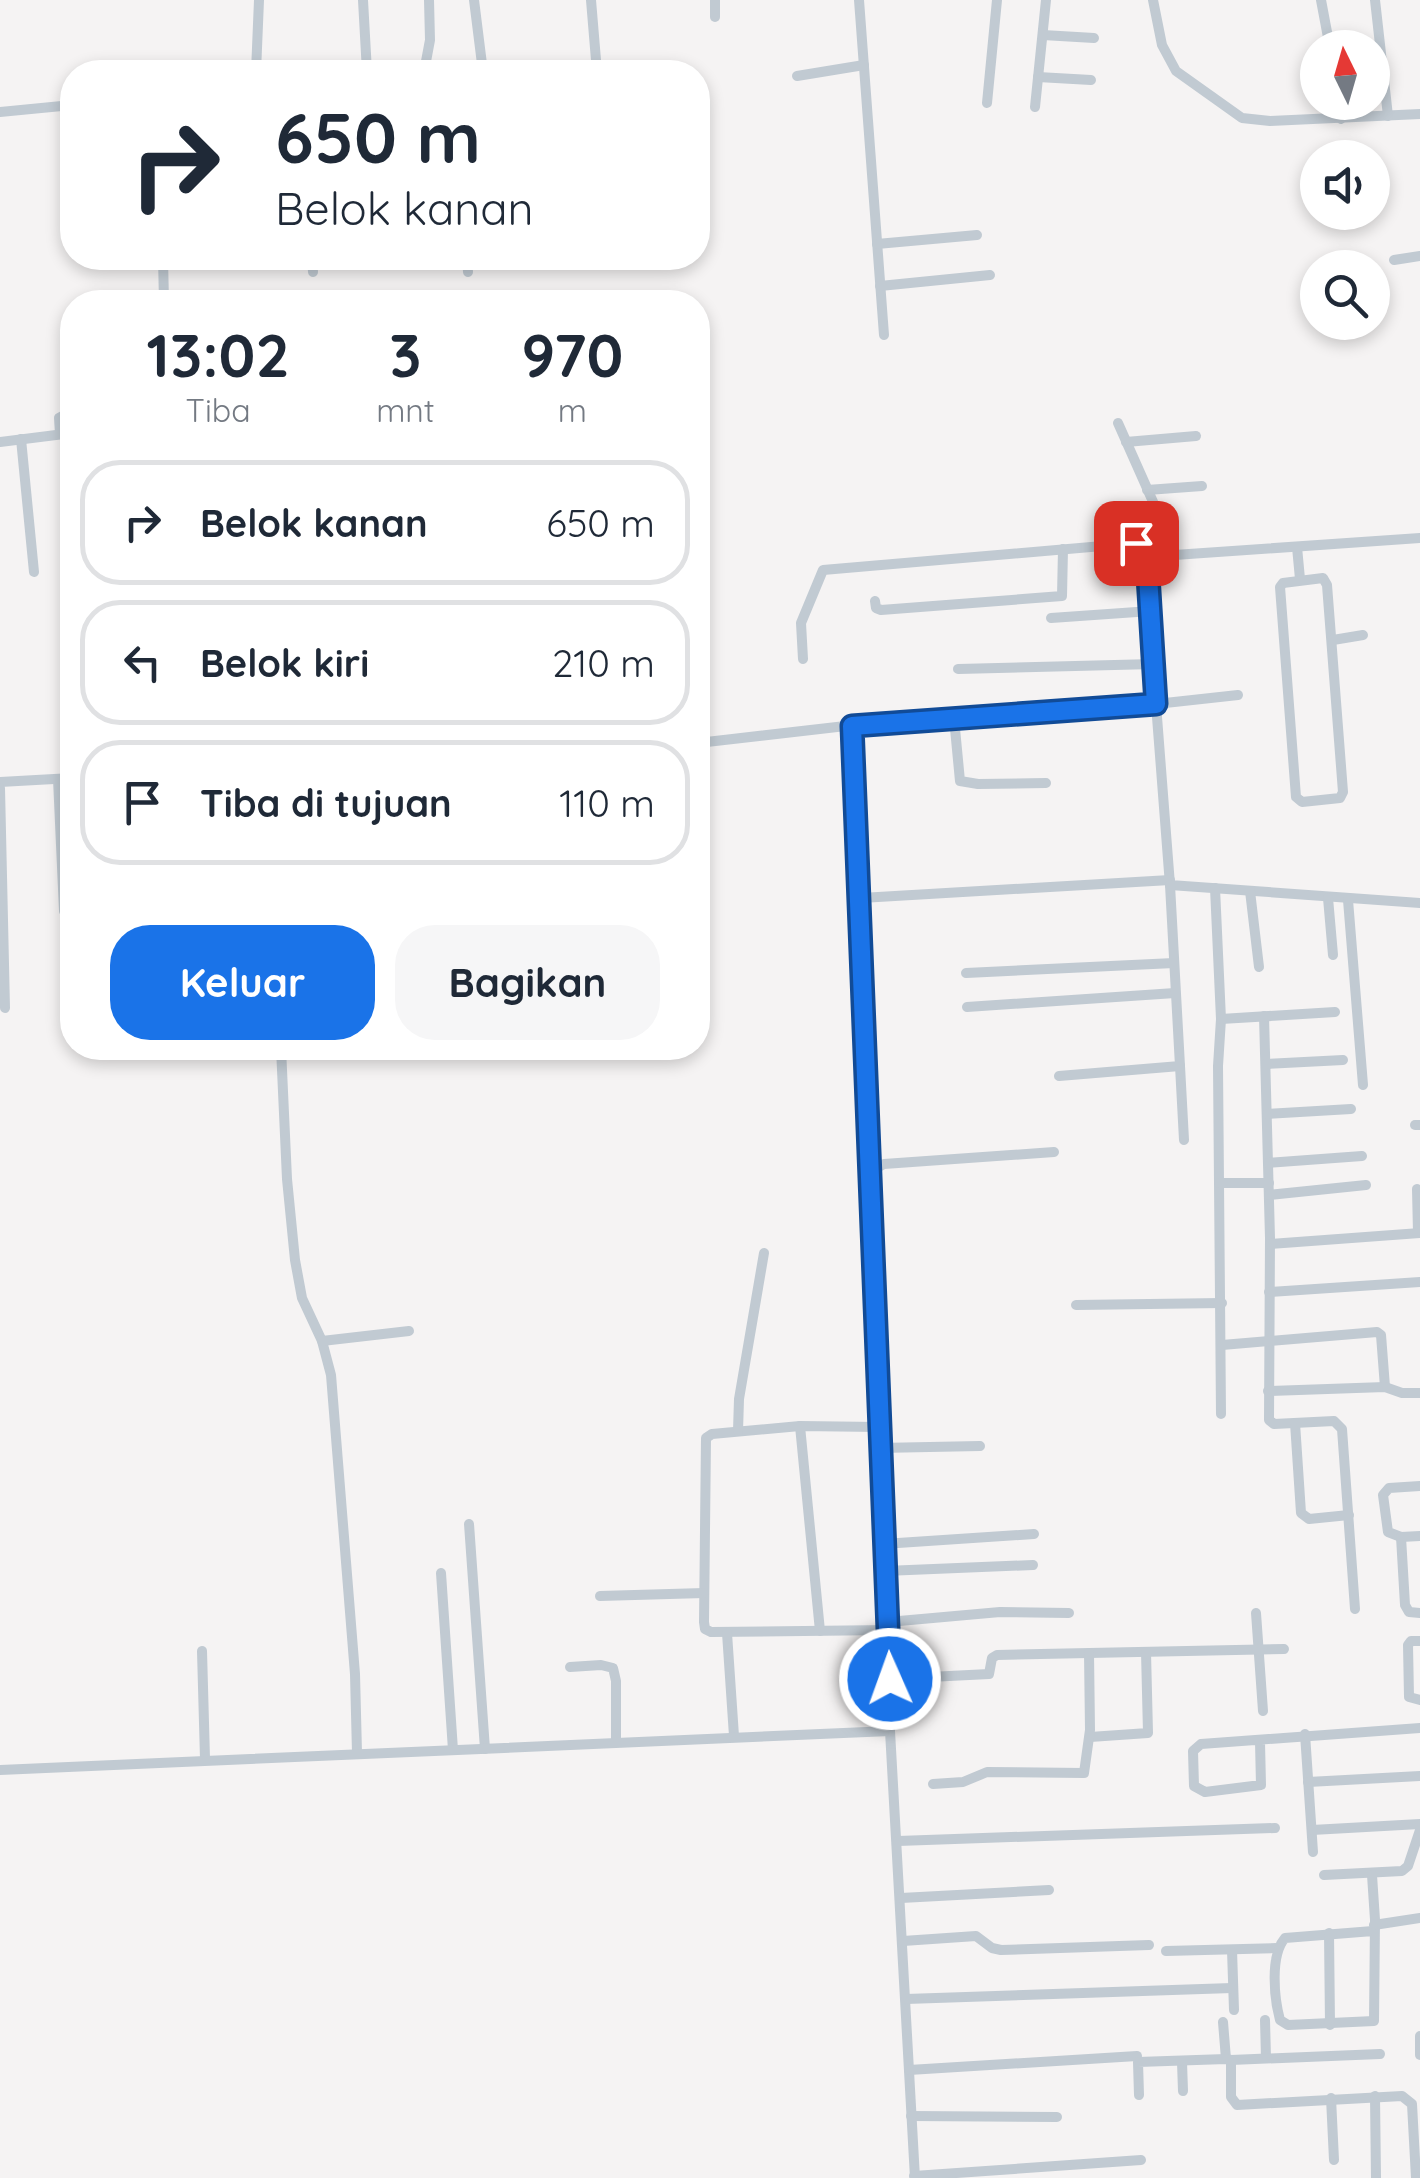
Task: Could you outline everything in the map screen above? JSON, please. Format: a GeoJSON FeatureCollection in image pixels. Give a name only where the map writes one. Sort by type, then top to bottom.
{"type":"FeatureCollection","features":[{"type":"Feature","properties":{"kind":"street"},"geometry":{"type":"LineString","coordinates":[[256,60],[258,0]]}},
{"type":"Feature","properties":{"kind":"street"},"geometry":{"type":"LineString","coordinates":[[363,0],[367,60]]}},
{"type":"Feature","properties":{"kind":"street"},"geometry":{"type":"LineString","coordinates":[[426,60],[429,0]]}},
{"type":"Feature","properties":{"kind":"street"},"geometry":{"type":"LineString","coordinates":[[474,0],[482,60]]}},
{"type":"Feature","properties":{"kind":"street"},"geometry":{"type":"LineString","coordinates":[[591,0],[596,60]]}},
{"type":"Feature","properties":{"kind":"street"},"geometry":{"type":"LineString","coordinates":[[715,0],[716,16]]}},
{"type":"Feature","properties":{"kind":"street"},"geometry":{"type":"LineString","coordinates":[[859,0],[884,335]]}},
{"type":"Feature","properties":{"kind":"street"},"geometry":{"type":"LineString","coordinates":[[987,103],[997,0]]}},
{"type":"Feature","properties":{"kind":"street"},"geometry":{"type":"LineString","coordinates":[[1036,106],[1046,0]]}},
{"type":"Feature","properties":{"kind":"street"},"geometry":{"type":"LineString","coordinates":[[1153,0],[1162,45],[1176,71],[1242,118],[1300,120]]}},
{"type":"Feature","properties":{"kind":"street"},"geometry":{"type":"LineString","coordinates":[[1321,0],[1327,30]]}},
{"type":"Feature","properties":{"kind":"street"},"geometry":{"type":"LineString","coordinates":[[1375,0],[1378,30]]}},
{"type":"Feature","properties":{"kind":"street"},"geometry":{"type":"LineString","coordinates":[[1042,34],[1094,38]]}},
{"type":"Feature","properties":{"kind":"street"},"geometry":{"type":"LineString","coordinates":[[797,76],[864,65]]}},
{"type":"Feature","properties":{"kind":"street"},"geometry":{"type":"LineString","coordinates":[[1038,76],[1090,80]]}},
{"type":"Feature","properties":{"kind":"street"},"geometry":{"type":"LineString","coordinates":[[0,112],[60,106]]}},
{"type":"Feature","properties":{"kind":"street"},"geometry":{"type":"LineString","coordinates":[[1390,116],[1420,114]]}},
{"type":"Feature","properties":{"kind":"street"},"geometry":{"type":"LineString","coordinates":[[877,244],[977,235]]}},
{"type":"Feature","properties":{"kind":"street"},"geometry":{"type":"LineString","coordinates":[[1394,260],[1420,256]]}},
{"type":"Feature","properties":{"kind":"street"},"geometry":{"type":"LineString","coordinates":[[880,286],[990,275]]}},
{"type":"Feature","properties":{"kind":"street"},"geometry":{"type":"LineString","coordinates":[[1118,423],[1158,519],[1160,556]]}},
{"type":"Feature","properties":{"kind":"street"},"geometry":{"type":"LineString","coordinates":[[0,442],[60,435]]}},
{"type":"Feature","properties":{"kind":"street"},"geometry":{"type":"LineString","coordinates":[[1126,442],[1196,436]]}},
{"type":"Feature","properties":{"kind":"street"},"geometry":{"type":"LineString","coordinates":[[21,439],[34,572]]}},
{"type":"Feature","properties":{"kind":"street"},"geometry":{"type":"LineString","coordinates":[[1147,490],[1202,486]]}},
{"type":"Feature","properties":{"kind":"street"},"geometry":{"type":"LineString","coordinates":[[1147,560],[1420,538]]}},
{"type":"Feature","properties":{"kind":"street"},"geometry":{"type":"LineString","coordinates":[[803,660],[801,624],[823,570],[1136,543],[1147,560],[1184,1140]]}},
{"type":"Feature","properties":{"kind":"street"},"geometry":{"type":"LineString","coordinates":[[1297,547],[1300,579]]}},
{"type":"Feature","properties":{"kind":"street"},"geometry":{"type":"LineString","coordinates":[[875,602],[881,610],[1062,596],[1062,549]]}},
{"type":"Feature","properties":{"kind":"street"},"geometry":{"type":"LineString","coordinates":[[1300,579],[1325,580],[1333,640],[1342,796],[1335,800],[1302,802],[1296,797],[1280,587],[1283,582],[1300,579]]}},
{"type":"Feature","properties":{"kind":"street"},"geometry":{"type":"LineString","coordinates":[[1051,618],[1151,611]]}},
{"type":"Feature","properties":{"kind":"street"},"geometry":{"type":"LineString","coordinates":[[1333,640],[1364,635]]}},
{"type":"Feature","properties":{"kind":"street"},"geometry":{"type":"LineString","coordinates":[[958,669],[1154,664]]}},
{"type":"Feature","properties":{"kind":"street"},"geometry":{"type":"LineString","coordinates":[[710,742],[852,726],[1238,695]]}},
{"type":"Feature","properties":{"kind":"street"},"geometry":{"type":"LineString","coordinates":[[954,718],[960,781],[1046,783]]}},
{"type":"Feature","properties":{"kind":"street"},"geometry":{"type":"LineString","coordinates":[[852,726],[890,1731],[914,2177],[1141,2160]]}},
{"type":"Feature","properties":{"kind":"street"},"geometry":{"type":"LineString","coordinates":[[6,1008],[0,785],[58,779],[60,823]]}},
{"type":"Feature","properties":{"kind":"street"},"geometry":{"type":"LineString","coordinates":[[861,898],[1170,883],[1420,903]]}},
{"type":"Feature","properties":{"kind":"street"},"geometry":{"type":"LineString","coordinates":[[1215,888],[1221,1018],[1218,1183],[1222,1414]]}},
{"type":"Feature","properties":{"kind":"street"},"geometry":{"type":"LineString","coordinates":[[1250,891],[1259,967]]}},
{"type":"Feature","properties":{"kind":"street"},"geometry":{"type":"LineString","coordinates":[[1328,898],[1333,955]]}},
{"type":"Feature","properties":{"kind":"street"},"geometry":{"type":"LineString","coordinates":[[1348,900],[1363,1085]]}},
{"type":"Feature","properties":{"kind":"street"},"geometry":{"type":"LineString","coordinates":[[966,973],[1174,963]]}},
{"type":"Feature","properties":{"kind":"street"},"geometry":{"type":"LineString","coordinates":[[967,1007],[1175,993]]}},
{"type":"Feature","properties":{"kind":"street"},"geometry":{"type":"LineString","coordinates":[[1221,1018],[1335,1012]]}},
{"type":"Feature","properties":{"kind":"street"},"geometry":{"type":"LineString","coordinates":[[1264,1016],[1271,1423],[1334,1420],[1340,1424],[1355,1609]]}},
{"type":"Feature","properties":{"kind":"street"},"geometry":{"type":"LineString","coordinates":[[281,1060],[286,1174],[300,1291],[322,1341],[332,1395],[355,1674],[357,1753]]}},
{"type":"Feature","properties":{"kind":"street"},"geometry":{"type":"LineString","coordinates":[[1266,1064],[1343,1060]]}},
{"type":"Feature","properties":{"kind":"street"},"geometry":{"type":"LineString","coordinates":[[1060,1076],[1180,1066]]}},
{"type":"Feature","properties":{"kind":"street"},"geometry":{"type":"LineString","coordinates":[[1267,1114],[1351,1109]]}},
{"type":"Feature","properties":{"kind":"street"},"geometry":{"type":"LineString","coordinates":[[870,1172],[884,1164],[1054,1152]]}},
{"type":"Feature","properties":{"kind":"street"},"geometry":{"type":"LineString","coordinates":[[1268,1163],[1362,1156]]}},
{"type":"Feature","properties":{"kind":"street"},"geometry":{"type":"LineString","coordinates":[[1218,1183],[1269,1189],[1366,1185]]}},
{"type":"Feature","properties":{"kind":"street"},"geometry":{"type":"LineString","coordinates":[[1270,1244],[1419,1233],[1416,1188]]}},
{"type":"Feature","properties":{"kind":"street"},"geometry":{"type":"LineString","coordinates":[[738,1431],[739,1399],[764,1253]]}},
{"type":"Feature","properties":{"kind":"street"},"geometry":{"type":"LineString","coordinates":[[1269,1292],[1420,1282]]}},
{"type":"Feature","properties":{"kind":"street"},"geometry":{"type":"LineString","coordinates":[[1076,1305],[1222,1303]]}},
{"type":"Feature","properties":{"kind":"street"},"geometry":{"type":"LineString","coordinates":[[322,1341],[409,1331]]}},
{"type":"Feature","properties":{"kind":"street"},"geometry":{"type":"LineString","coordinates":[[1222,1346],[1378,1333],[1385,1388]]}},
{"type":"Feature","properties":{"kind":"street"},"geometry":{"type":"LineString","coordinates":[[1268,1391],[1385,1388],[1420,1393]]}},
{"type":"Feature","properties":{"kind":"street"},"geometry":{"type":"LineString","coordinates":[[1294,1422],[1301,1513],[1309,1519],[1348,1515]]}},
{"type":"Feature","properties":{"kind":"street"},"geometry":{"type":"LineString","coordinates":[[800,1426],[820,1631]]}},
{"type":"Feature","properties":{"kind":"street"},"geometry":{"type":"LineString","coordinates":[[878,1426],[738,1431],[712,1434],[705,1441],[705,1629],[728,1633],[820,1631],[1000,1612],[1069,1613]]}},
{"type":"Feature","properties":{"kind":"street"},"geometry":{"type":"LineString","coordinates":[[879,1448],[980,1446]]}},
{"type":"Feature","properties":{"kind":"street"},"geometry":{"type":"LineString","coordinates":[[1420,1486],[1389,1488],[1383,1495],[1388,1532],[1402,1537],[1420,1536]]}},
{"type":"Feature","properties":{"kind":"street"},"geometry":{"type":"LineString","coordinates":[[469,1524],[486,1748]]}},
{"type":"Feature","properties":{"kind":"street"},"geometry":{"type":"LineString","coordinates":[[883,1544],[1034,1534]]}},
{"type":"Feature","properties":{"kind":"street"},"geometry":{"type":"LineString","coordinates":[[1402,1537],[1405,1605],[1409,1612],[1420,1613]]}},
{"type":"Feature","properties":{"kind":"street"},"geometry":{"type":"LineString","coordinates":[[885,1572],[1033,1565]]}},
{"type":"Feature","properties":{"kind":"street"},"geometry":{"type":"LineString","coordinates":[[441,1573],[453,1750]]}},
{"type":"Feature","properties":{"kind":"street"},"geometry":{"type":"LineString","coordinates":[[600,1596],[704,1593]]}},
{"type":"Feature","properties":{"kind":"street"},"geometry":{"type":"LineString","coordinates":[[1256,1613],[1262,1711]]}},
{"type":"Feature","properties":{"kind":"street"},"geometry":{"type":"LineString","coordinates":[[728,1633],[734,1736]]}},
{"type":"Feature","properties":{"kind":"street"},"geometry":{"type":"LineString","coordinates":[[1420,1641],[1408,1645],[1409,1697],[1420,1700]]}},
{"type":"Feature","properties":{"kind":"street"},"geometry":{"type":"LineString","coordinates":[[890,1679],[989,1674],[992,1658],[998,1655],[1284,1649]]}},
{"type":"Feature","properties":{"kind":"street"},"geometry":{"type":"LineString","coordinates":[[202,1651],[205,1759]]}},
{"type":"Feature","properties":{"kind":"street"},"geometry":{"type":"LineString","coordinates":[[1090,1737],[1148,1732],[1146,1652]]}},
{"type":"Feature","properties":{"kind":"street"},"geometry":{"type":"LineString","coordinates":[[932,1784],[963,1782],[988,1772],[1080,1774],[1087,1769],[1089,1653]]}},
{"type":"Feature","properties":{"kind":"street"},"geometry":{"type":"LineString","coordinates":[[570,1667],[601,1664],[613,1668],[616,1741]]}},
{"type":"Feature","properties":{"kind":"street"},"geometry":{"type":"LineString","coordinates":[[1260,1742],[1261,1786],[1205,1792],[1194,1786],[1196,1746],[1260,1742],[1305,1734],[1420,1728]]}},
{"type":"Feature","properties":{"kind":"street"},"geometry":{"type":"LineString","coordinates":[[0,1770],[890,1731]]}},
{"type":"Feature","properties":{"kind":"street"},"geometry":{"type":"LineString","coordinates":[[1305,1734],[1313,1852]]}},
{"type":"Feature","properties":{"kind":"street"},"geometry":{"type":"LineString","coordinates":[[1308,1782],[1420,1776]]}},
{"type":"Feature","properties":{"kind":"street"},"geometry":{"type":"LineString","coordinates":[[1312,1830],[1420,1827],[1405,1870],[1324,1876]]}},
{"type":"Feature","properties":{"kind":"street"},"geometry":{"type":"LineString","coordinates":[[898,1841],[1275,1828]]}},
{"type":"Feature","properties":{"kind":"street"},"geometry":{"type":"LineString","coordinates":[[1372,1875],[1374,1928],[1374,2022],[1288,2025],[1280,2020],[1277,1948],[1285,1938],[1374,1928],[1420,1918]]}},
{"type":"Feature","properties":{"kind":"street"},"geometry":{"type":"LineString","coordinates":[[901,1898],[1049,1890]]}},
{"type":"Feature","properties":{"kind":"street"},"geometry":{"type":"LineString","coordinates":[[1329,1933],[1330,2025]]}},
{"type":"Feature","properties":{"kind":"street"},"geometry":{"type":"LineString","coordinates":[[903,1941],[976,1936],[1001,1950],[1149,1945]]}},
{"type":"Feature","properties":{"kind":"street"},"geometry":{"type":"LineString","coordinates":[[1166,1951],[1277,1948]]}},
{"type":"Feature","properties":{"kind":"street"},"geometry":{"type":"LineString","coordinates":[[1232,1950],[1234,2010]]}},
{"type":"Feature","properties":{"kind":"street"},"geometry":{"type":"LineString","coordinates":[[906,1999],[1232,1988]]}},
{"type":"Feature","properties":{"kind":"street"},"geometry":{"type":"LineString","coordinates":[[1265,2020],[1266,2058]]}},
{"type":"Feature","properties":{"kind":"street"},"geometry":{"type":"LineString","coordinates":[[1223,2022],[1231,2096],[1236,2105],[1402,2096],[1412,2104],[1417,2171]]}},
{"type":"Feature","properties":{"kind":"street"},"geometry":{"type":"LineString","coordinates":[[1420,2036],[1420,2056]]}},
{"type":"Feature","properties":{"kind":"street"},"geometry":{"type":"LineString","coordinates":[[1140,2095],[1138,2062],[1380,2054]]}},
{"type":"Feature","properties":{"kind":"street"},"geometry":{"type":"LineString","coordinates":[[910,2070],[1137,2056]]}},
{"type":"Feature","properties":{"kind":"street"},"geometry":{"type":"LineString","coordinates":[[1182,2062],[1183,2091]]}},
{"type":"Feature","properties":{"kind":"street"},"geometry":{"type":"LineString","coordinates":[[1375,2096],[1376,2178]]}},
{"type":"Feature","properties":{"kind":"street"},"geometry":{"type":"LineString","coordinates":[[1331,2098],[1334,2160]]}},
{"type":"Feature","properties":{"kind":"street"},"geometry":{"type":"LineString","coordinates":[[911,2116],[1057,2117]]}},
{"type":"Feature","properties":{"kind":"route"},"geometry":{"type":"LineString","coordinates":[[890,1679],[852,726],[1156,704],[1147,560],[1136,543]]}}]}
